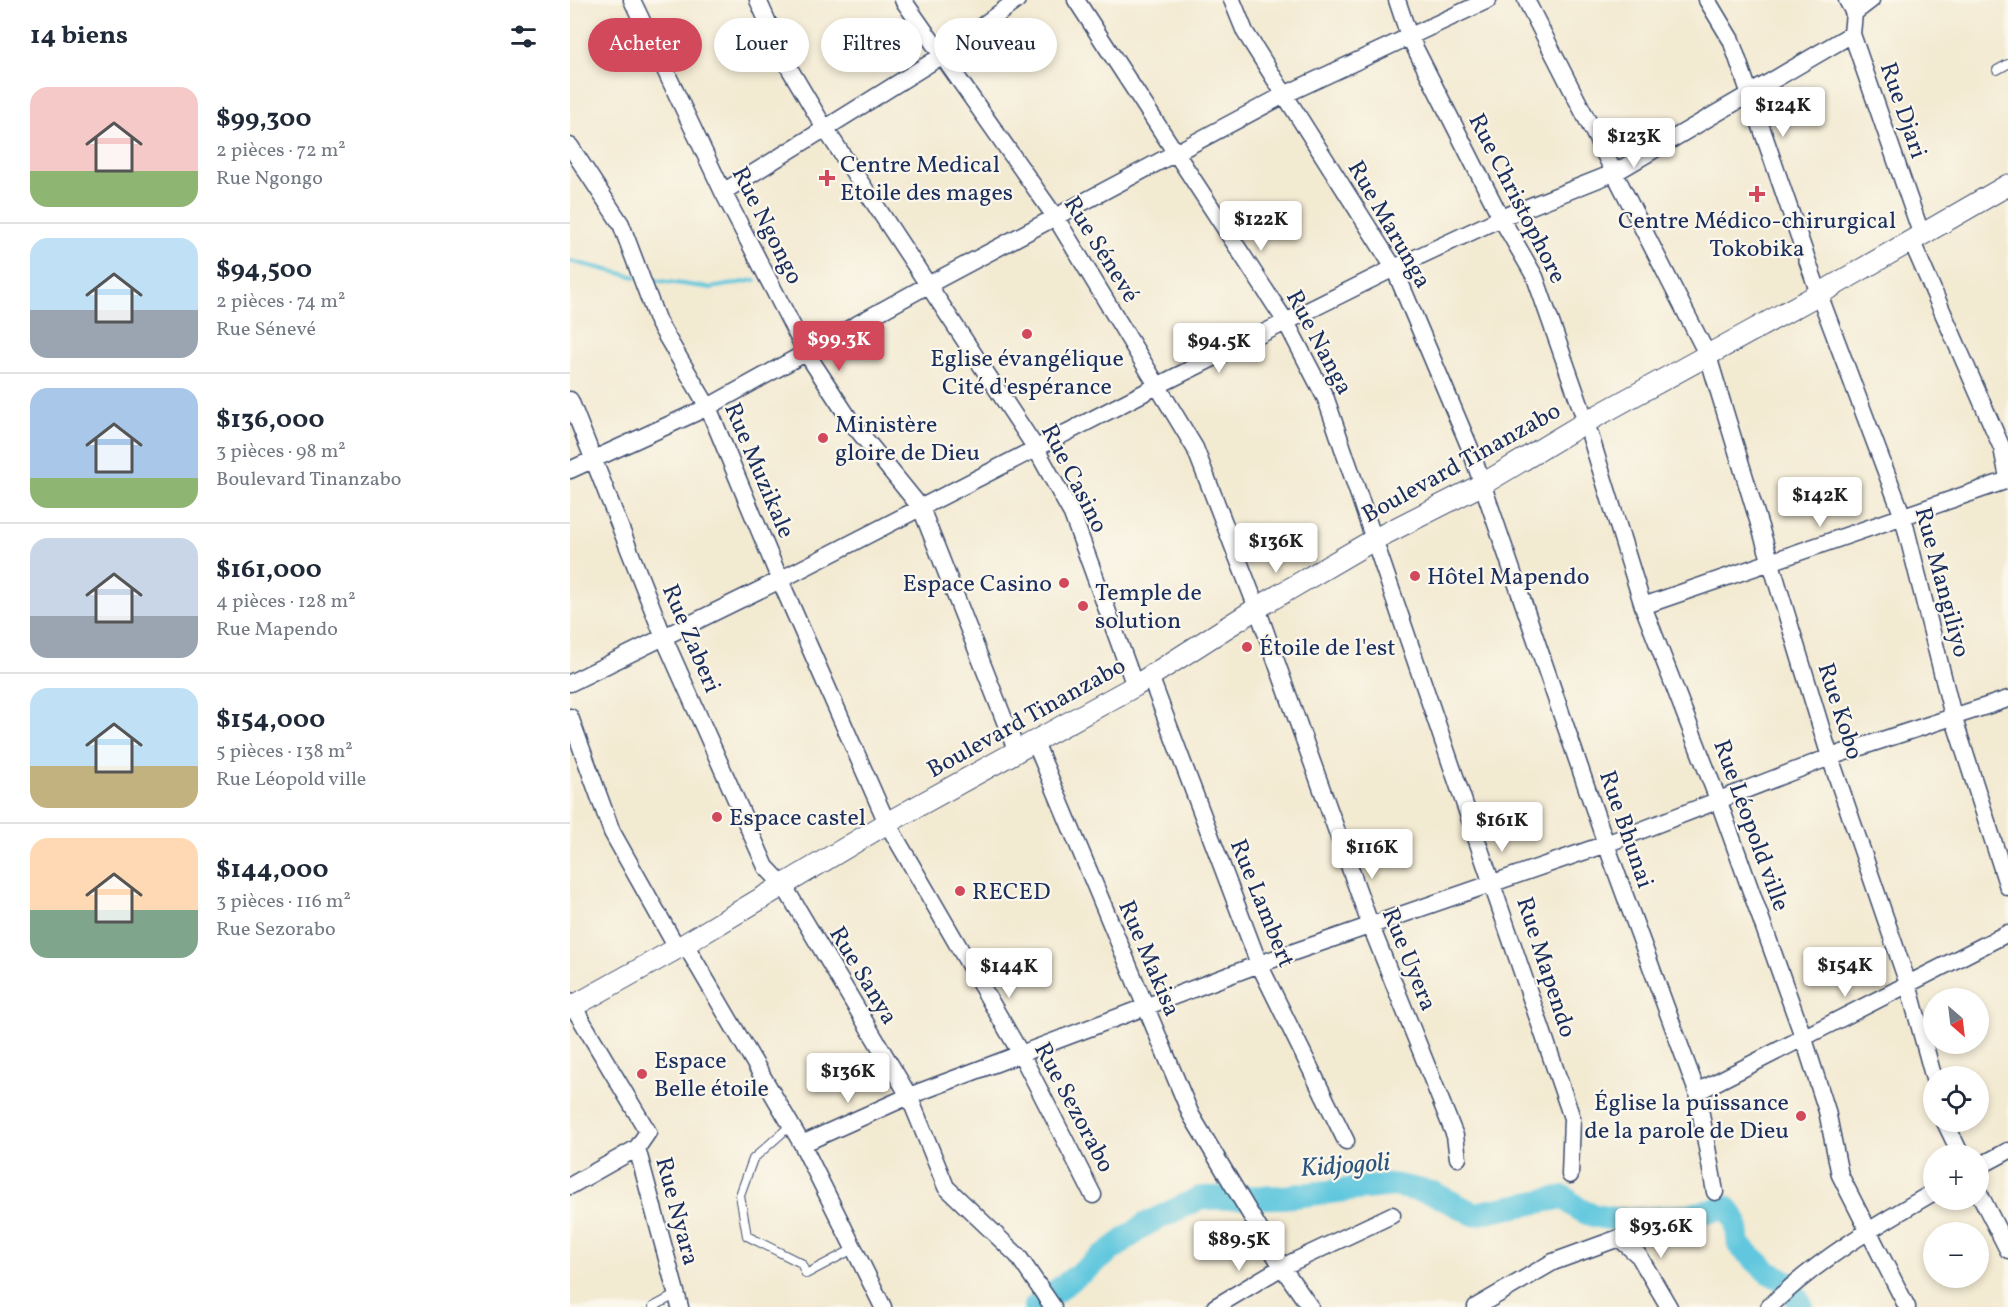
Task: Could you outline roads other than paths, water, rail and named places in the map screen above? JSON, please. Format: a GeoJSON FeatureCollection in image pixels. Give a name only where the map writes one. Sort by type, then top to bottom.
{"type":"FeatureCollection","features":[{"type":"Feature","properties":{"kind":"street","name":"Rue Ngongo"},"geometry":{"type":"LineString","coordinates":[[632,0],[723,192],[807,354],[852,423],[921,508],[1026,747]]}},
{"type":"Feature","properties":{"kind":"street","name":"Rue Casino"},"geometry":{"type":"LineString","coordinates":[[758,0],[785,61],[824,127],[1035,447],[1071,514],[1143,681]]}},
{"type":"Feature","properties":{"kind":"street","name":"Rue Sénevé"},"geometry":{"type":"LineString","coordinates":[[903,0],[934,43]]}},
{"type":"Feature","properties":{"kind":"street"},"geometry":{"type":"LineString","coordinates":[[993,18],[1017,0]]}},
{"type":"Feature","properties":{"kind":"street","name":"Rue Nanga"},"geometry":{"type":"LineString","coordinates":[[1076,0],[1286,322],[1326,399],[1375,539]]}},
{"type":"Feature","properties":{"kind":"street","name":"Rue Marunga"},"geometry":{"type":"LineString","coordinates":[[1232,0],[1245,32],[1394,268],[1483,484]]}},
{"type":"Feature","properties":{"kind":"street","name":"Rue Christophore"},"geometry":{"type":"LineString","coordinates":[[1397,0],[1409,36],[1501,218],[1535,277],[1586,422]]}},
{"type":"Feature","properties":{"kind":"street"},"geometry":{"type":"LineString","coordinates":[[570,470],[708,407],[928,285],[1284,95],[1488,0]]}},
{"type":"Feature","properties":{"kind":"street","name":"Rue Kobo"},"geometry":{"type":"LineString","coordinates":[[1526,0],[1616,172],[1708,356],[1830,757],[1908,984],[1930,1066]]}},
{"type":"Feature","properties":{"kind":"street","name":"Rue Mangiliyo"},"geometry":{"type":"LineString","coordinates":[[1707,0],[1731,40],[1819,294],[1903,517],[1953,716],[2008,887]]}},
{"type":"Feature","properties":{"kind":"street"},"geometry":{"type":"LineString","coordinates":[[1851,7],[1871,0]]}},
{"type":"Feature","properties":{"kind":"street","name":"Rue Djari"},"geometry":{"type":"LineString","coordinates":[[1851,7],[1852,34],[1917,239],[2005,447],[2008,479]]}},
{"type":"Feature","properties":{"kind":"street"},"geometry":{"type":"LineString","coordinates":[[570,683],[780,580],[1035,447],[1394,268],[1501,218],[1616,172],[1852,34]]}},
{"type":"Feature","properties":{"kind":"street"},"geometry":{"type":"LineString","coordinates":[[723,192],[934,60]]}},
{"type":"Feature","properties":{"kind":"street","name":"Rue Sénevé"},"geometry":{"type":"LineString","coordinates":[[955,72],[1056,218],[1196,448],[1257,608]]}},
{"type":"Feature","properties":{"kind":"street","name":"Rue Muzikale"},"geometry":{"type":"LineString","coordinates":[[570,146],[621,224],[658,322],[708,407],[780,580],[888,823]]}},
{"type":"Feature","properties":{"kind":"street","name":"Boulevard Tinanzabo"},"geometry":{"type":"LineString","coordinates":[[571,1005],[681,946],[888,823],[1143,681],[1257,608],[1375,539],[1483,484],[1586,422],[1819,294],[2008,186]]}},
{"type":"Feature","properties":{"kind":"street","name":"Rue Zaberi"},"geometry":{"type":"LineString","coordinates":[[570,400],[664,638],[766,867],[784,886]]}},
{"type":"Feature","properties":{"kind":"street","name":"Rue Léopold ville"},"geometry":{"type":"LineString","coordinates":[[1586,422],[1643,606],[1719,802],[1804,1039],[1827,1111],[1840,1175],[1907,1307]]}},
{"type":"Feature","properties":{"kind":"street"},"geometry":{"type":"LineString","coordinates":[[1643,606],[2008,479]]}},
{"type":"Feature","properties":{"kind":"street","name":"Rue Bhunai"},"geometry":{"type":"LineString","coordinates":[[1483,484],[1606,844],[1697,1092],[1715,1192]]}},
{"type":"Feature","properties":{"kind":"street","name":"Rue Mapendo"},"geometry":{"type":"LineString","coordinates":[[1375,539],[1494,882],[1572,1118],[1570,1175]]}},
{"type":"Feature","properties":{"kind":"street","name":"Rue Uyera"},"geometry":{"type":"LineString","coordinates":[[1257,608],[1370,924],[1455,1136],[1458,1158]]}},
{"type":"Feature","properties":{"kind":"street","name":"Rue Lambert"},"geometry":{"type":"LineString","coordinates":[[1143,681],[1259,964],[1346,1142]]}},
{"type":"Feature","properties":{"kind":"street"},"geometry":{"type":"LineString","coordinates":[[802,1144],[909,1096],[1259,964],[1606,844],[1830,757],[2008,699]]}},
{"type":"Feature","properties":{"kind":"street"},"geometry":{"type":"LineString","coordinates":[[570,717],[612,832],[792,1125],[883,1307]]}},
{"type":"Feature","properties":{"kind":"street","name":"Rue Makisa"},"geometry":{"type":"LineString","coordinates":[[1026,747],[1191,1115],[1282,1267],[1310,1307]]}},
{"type":"Feature","properties":{"kind":"street","name":"Rue Sezorabo"},"geometry":{"type":"LineString","coordinates":[[888,823],[1021,1054],[1094,1195]]}},
{"type":"Feature","properties":{"kind":"street","name":"Rue Sanya"},"geometry":{"type":"LineString","coordinates":[[784,886],[909,1096],[946,1187],[1018,1256],[1050,1301]]}},
{"type":"Feature","properties":{"kind":"street"},"geometry":{"type":"LineString","coordinates":[[1697,1092],[2008,933]]}},
{"type":"Feature","properties":{"kind":"street","name":"Rue Nyara"},"geometry":{"type":"LineString","coordinates":[[571,1005],[648,1132],[637,1148],[678,1301]]}},
{"type":"Feature","properties":{"kind":"street"},"geometry":{"type":"LineString","coordinates":[[570,1186],[637,1148]]}},
{"type":"Feature","properties":{"kind":"street"},"geometry":{"type":"LineString","coordinates":[[1989,1161],[2008,1151]]}},
{"type":"Feature","properties":{"kind":"street"},"geometry":{"type":"LineString","coordinates":[[1768,1307],[1791,1286],[1867,1231],[1923,1198]]}},
{"type":"Feature","properties":{"kind":"street"},"geometry":{"type":"LineString","coordinates":[[1988,1210],[2008,1250]]}},
{"type":"Feature","properties":{"kind":"street"},"geometry":{"type":"LineString","coordinates":[[1215,1307],[1282,1267],[1392,1215]]}},
{"type":"Feature","properties":{"kind":"street"},"geometry":{"type":"LineString","coordinates":[[1476,1307],[1553,1262],[1619,1238],[1639,1256],[1669,1307]]}},
{"type":"Feature","properties":{"kind":"lane"},"geometry":{"type":"LineString","coordinates":[[1997,70],[2008,64]]}},
{"type":"Feature","properties":{"kind":"lane"},"geometry":{"type":"LineString","coordinates":[[792,1125],[753,1159],[740,1195],[747,1236],[801,1263],[806,1274],[855,1248]]}},
{"type":"Feature","properties":{"kind":"lane"},"geometry":{"type":"LineString","coordinates":[[653,1307],[678,1301]]}},
{"type":"Feature","properties":{"kind":"waterway"},"geometry":{"type":"LineString","coordinates":[[570,261],[636,277]]}},
{"type":"Feature","properties":{"kind":"waterway"},"geometry":{"type":"LineString","coordinates":[[646,279],[711,288],[755,280]]}},
{"type":"Feature","properties":{"kind":"waterway","name":"Kidjogoli"},"geometry":{"type":"LineString","coordinates":[[1035,1307],[1146,1224],[1200,1198],[1283,1197],[1393,1185],[1433,1193],[1474,1214],[1564,1197],[1579,1209],[1592,1215],[1610,1218],[1673,1217],[1726,1207],[1736,1221],[1739,1245],[1768,1272],[1787,1282],[1802,1307]]}},
{"type":"Feature","properties":{"kind":"place","name":"Centre Medical Etoile des mages"},"geometry":{"type":"Point","coordinates":[827,178]}},
{"type":"Feature","properties":{"kind":"place","name":"Centre Médico-chirurgical Tokobika"},"geometry":{"type":"Point","coordinates":[1757,194]}},
{"type":"Feature","properties":{"kind":"place","name":"Eglise évangélique Cité d'espérance"},"geometry":{"type":"Point","coordinates":[1027,334]}},
{"type":"Feature","properties":{"kind":"place","name":"Ministère gloire de Dieu"},"geometry":{"type":"Point","coordinates":[823,438]}},
{"type":"Feature","properties":{"kind":"place","name":"Hôtel Mapendo"},"geometry":{"type":"Point","coordinates":[1415,576]}},
{"type":"Feature","properties":{"kind":"place","name":"Espace Casino"},"geometry":{"type":"Point","coordinates":[1064,583]}},
{"type":"Feature","properties":{"kind":"place","name":"Temple de solution"},"geometry":{"type":"Point","coordinates":[1083,606]}},
{"type":"Feature","properties":{"kind":"place","name":"Étoile de l'est"},"geometry":{"type":"Point","coordinates":[1247,647]}},
{"type":"Feature","properties":{"kind":"place","name":"Espace castel"},"geometry":{"type":"Point","coordinates":[717,817]}},
{"type":"Feature","properties":{"kind":"place","name":"RECED"},"geometry":{"type":"Point","coordinates":[960,891]}},
{"type":"Feature","properties":{"kind":"place","name":"Espace Belle étoile"},"geometry":{"type":"Point","coordinates":[642,1074]}},
{"type":"Feature","properties":{"kind":"place","name":"Église la puissance de la parole de Dieu"},"geometry":{"type":"Point","coordinates":[1801,1116]}}]}
